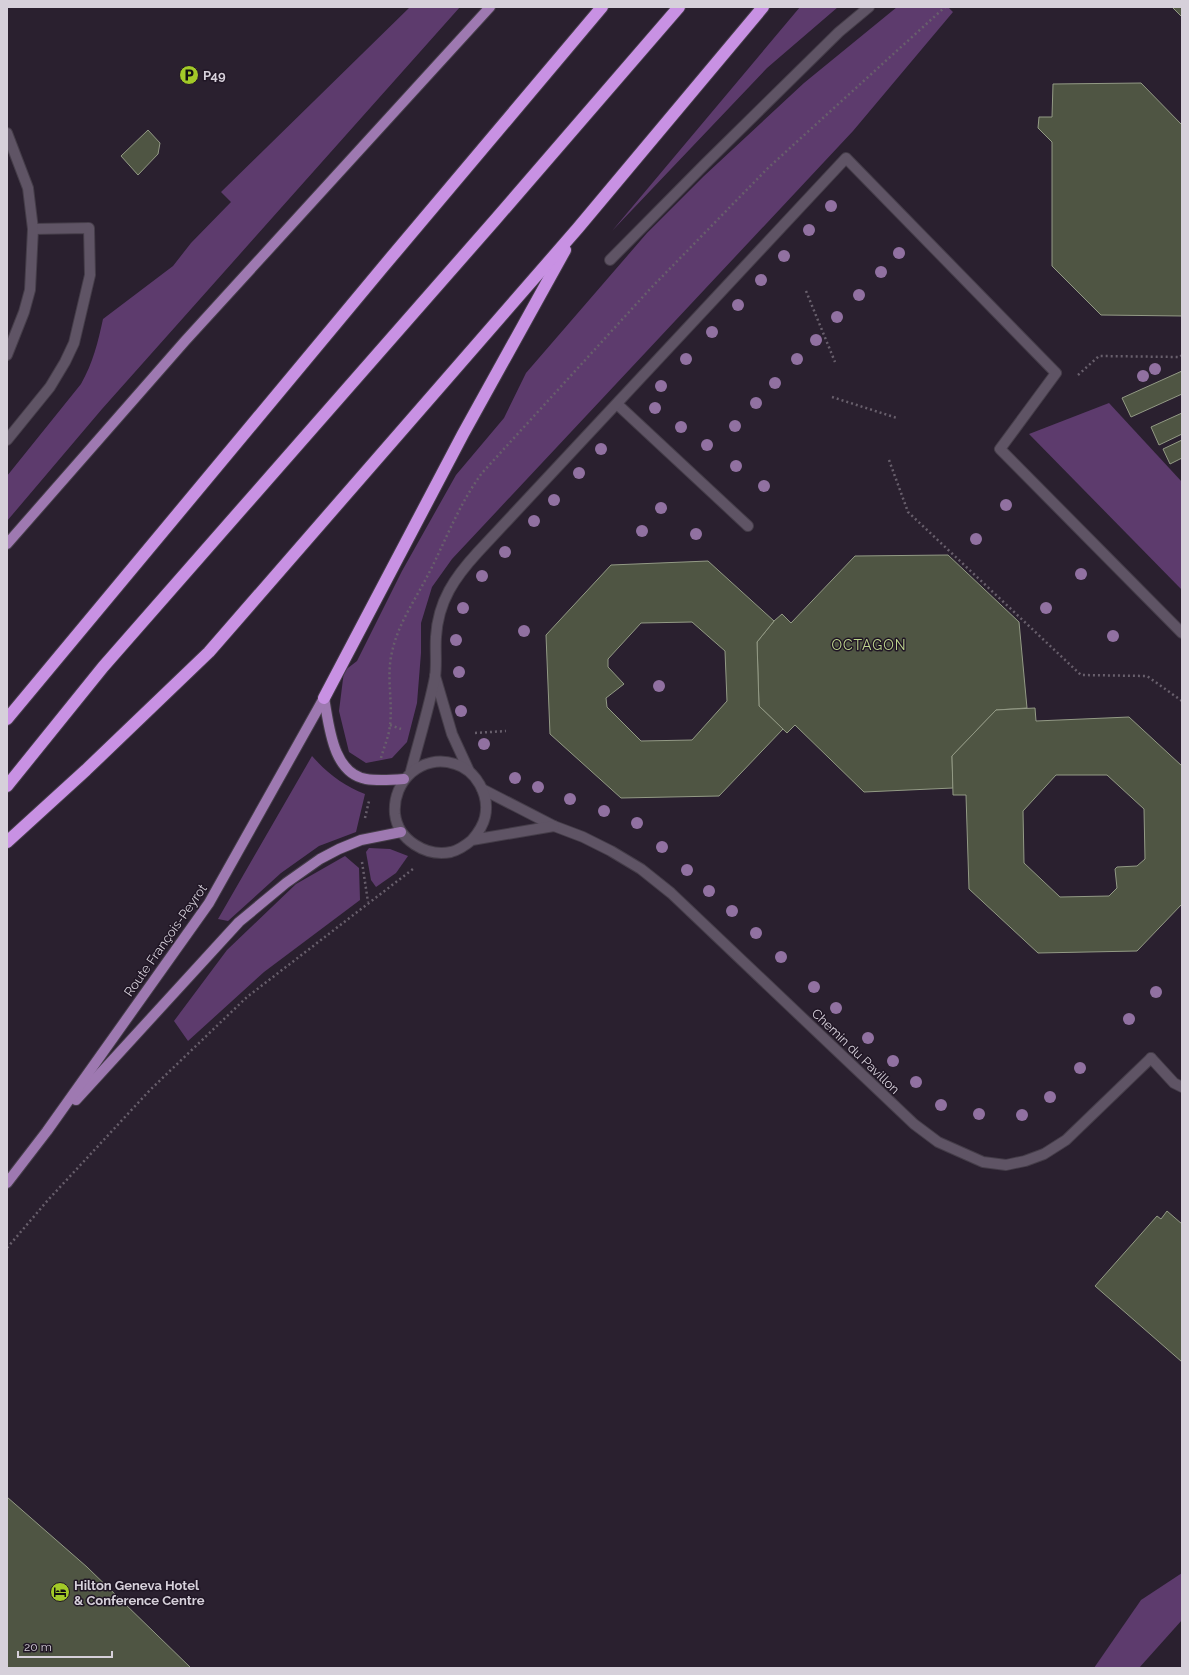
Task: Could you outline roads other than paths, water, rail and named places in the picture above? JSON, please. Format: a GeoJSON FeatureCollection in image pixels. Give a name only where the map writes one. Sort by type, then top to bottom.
{"type":"FeatureCollection","features":[{"type":"Feature","properties":{"kind":"highway"},"geometry":{"type":"LineString","coordinates":[[7,719],[602,7]]}},
{"type":"Feature","properties":{"kind":"highway"},"geometry":{"type":"LineString","coordinates":[[7,786],[103,667],[490,226],[679,7]]}},
{"type":"Feature","properties":{"kind":"highway"},"geometry":{"type":"LineString","coordinates":[[7,842],[86,770],[209,652],[578,228],[763,7]]}},
{"type":"Feature","properties":{"kind":"highway"},"geometry":{"type":"LineString","coordinates":[[324,698],[463,434],[578,228]]}},
{"type":"Feature","properties":{"kind":"main road"},"geometry":{"type":"LineString","coordinates":[[7,544],[191,335],[490,7]]}},
{"type":"Feature","properties":{"kind":"main road"},"geometry":{"type":"LineString","coordinates":[[324,698],[337,755],[350,770],[359,777],[376,780],[404,779]]}},
{"type":"Feature","properties":{"kind":"main road","name":"Route François-Peyrot"},"geometry":{"type":"LineString","coordinates":[[7,1183],[47,1131],[209,903],[324,698]]}},
{"type":"Feature","properties":{"kind":"main road"},"geometry":{"type":"LineString","coordinates":[[47,1131],[239,922],[286,883],[320,859],[361,840],[401,832]]}},
{"type":"Feature","properties":{"kind":"street"},"geometry":{"type":"LineString","coordinates":[[610,260],[822,49],[869,7]]}},
{"type":"Feature","properties":{"kind":"street"},"geometry":{"type":"LineString","coordinates":[[7,133],[28,188],[33,229],[30,290],[20,325],[7,355]]}},
{"type":"Feature","properties":{"kind":"street"},"geometry":{"type":"LineString","coordinates":[[411,772],[435,676],[436,636],[439,615],[452,582],[478,552],[846,158],[1004,318],[1056,373],[1000,449],[1114,566],[1182,633]]}},
{"type":"Feature","properties":{"kind":"street"},"geometry":{"type":"LineString","coordinates":[[7,440],[50,388],[65,362],[74,342],[90,275],[89,228],[33,229]]}},
{"type":"Feature","properties":{"kind":"street"},"geometry":{"type":"LineString","coordinates":[[617,404],[748,526]]}},
{"type":"Feature","properties":{"kind":"street"},"geometry":{"type":"LineString","coordinates":[[435,676],[452,734],[469,772]]}},
{"type":"Feature","properties":{"kind":"street"},"geometry":{"type":"LineString","coordinates":[[440,761],[455,764],[469,772],[477,779],[486,802],[486,816],[481,829],[472,840],[463,847],[451,852],[439,853],[427,851],[417,847],[401,832],[396,820],[394,805],[397,792],[404,779],[411,772],[424,764],[440,761]]}},
{"type":"Feature","properties":{"kind":"street","name":"Chemin du Pavillon"},"geometry":{"type":"LineString","coordinates":[[482,789],[554,826],[583,837],[611,851],[641,869],[671,893],[914,1124],[938,1142],[983,1162],[1006,1165],[1044,1154],[1066,1140],[1151,1058],[1174,1083],[1182,1087]]}},
{"type":"Feature","properties":{"kind":"street"},"geometry":{"type":"LineString","coordinates":[[472,840],[554,826]]}},
{"type":"Feature","properties":{"kind":"place","name":"P49"},"geometry":{"type":"Point","coordinates":[189,75]}},
{"type":"Feature","properties":{"kind":"place","name":"Hilton Geneva Hotel & Conference Centre"},"geometry":{"type":"Point","coordinates":[60,1592]}},
{"type":"Feature","properties":{"kind":"district","name":"OCTAGON"},"geometry":{"type":"Point","coordinates":[869,645]}}]}
